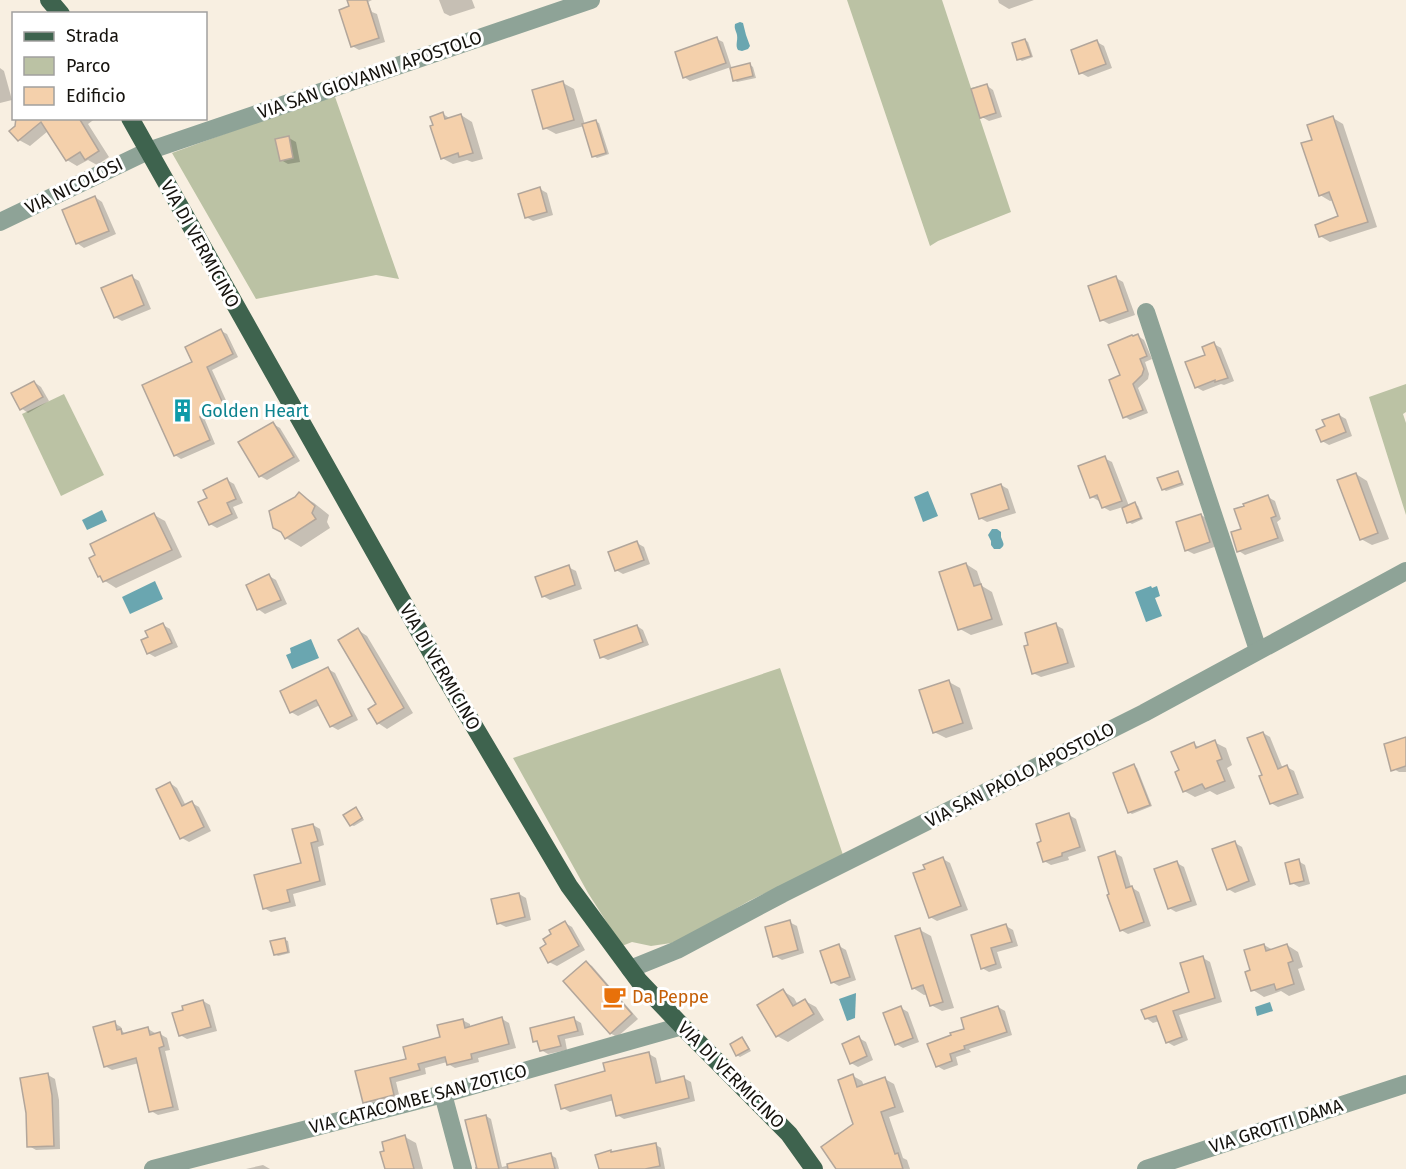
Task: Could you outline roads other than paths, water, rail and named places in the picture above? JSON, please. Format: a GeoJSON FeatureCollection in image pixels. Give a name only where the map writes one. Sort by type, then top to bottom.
{"type":"FeatureCollection","features":[{"type":"Feature","properties":{"kind":"main road"},"geometry":{"type":"LineString","coordinates":[[49,0],[59,12]]}},
{"type":"Feature","properties":{"kind":"main road","name":"VIA DI VERMICINO"},"geometry":{"type":"LineString","coordinates":[[131,120],[445,677],[578,900],[630,969],[682,1026],[789,1134],[814,1169]]}},
{"type":"Feature","properties":{"kind":"street","name":"VIA SAN GIOVANNI APOSTOLO"},"geometry":{"type":"LineString","coordinates":[[148,151],[591,0]]}},
{"type":"Feature","properties":{"kind":"street","name":"VIA NICOLOSI"},"geometry":{"type":"LineString","coordinates":[[0,222],[148,151]]}},
{"type":"Feature","properties":{"kind":"street"},"geometry":{"type":"LineString","coordinates":[[1146,312],[1258,650]]}},
{"type":"Feature","properties":{"kind":"street","name":"VIA SAN PAOLO APOSTOLO"},"geometry":{"type":"LineString","coordinates":[[630,969],[677,950],[782,894],[1063,754],[1406,571]]}},
{"type":"Feature","properties":{"kind":"street","name":"VIA CATACOMBE SAN ZOTICO"},"geometry":{"type":"LineString","coordinates":[[153,1169],[443,1094],[682,1026]]}},
{"type":"Feature","properties":{"kind":"street","name":"VIA GROTTI DAMA"},"geometry":{"type":"LineString","coordinates":[[1146,1169],[1406,1084]]}},
{"type":"Feature","properties":{"kind":"street"},"geometry":{"type":"LineString","coordinates":[[443,1094],[463,1169]]}},
{"type":"Feature","properties":{"kind":"water"},"geometry":{"type":"Polygon","coordinates":[[[743,23],[750,46],[742,51],[737,48],[735,27],[735,24],[743,23]]]}},
{"type":"Feature","properties":{"kind":"water"},"geometry":{"type":"Polygon","coordinates":[[[928,491],[938,516],[923,522],[914,497],[928,491]]]}},
{"type":"Feature","properties":{"kind":"water"},"geometry":{"type":"Polygon","coordinates":[[[102,510],[107,521],[87,530],[82,520],[102,510]]]}},
{"type":"Feature","properties":{"kind":"water"},"geometry":{"type":"Polygon","coordinates":[[[992,529],[1001,532],[1003,545],[1000,549],[994,549],[991,545],[988,535],[992,529]]]}},
{"type":"Feature","properties":{"kind":"water"},"geometry":{"type":"Polygon","coordinates":[[[155,581],[163,599],[130,614],[122,597],[155,581]]]}},
{"type":"Feature","properties":{"kind":"water"},"geometry":{"type":"Polygon","coordinates":[[[1151,586],[1152,588],[1157,586],[1160,596],[1155,598],[1162,616],[1146,622],[1135,592],[1151,586]]]}},
{"type":"Feature","properties":{"kind":"water"},"geometry":{"type":"Polygon","coordinates":[[[311,639],[319,658],[292,669],[286,655],[291,653],[290,648],[311,639]]]}},
{"type":"Feature","properties":{"kind":"water"},"geometry":{"type":"Polygon","coordinates":[[[856,993],[855,1018],[847,1021],[839,999],[856,993]]]}},
{"type":"Feature","properties":{"kind":"water"},"geometry":{"type":"Polygon","coordinates":[[[1270,1002],[1273,1011],[1257,1016],[1255,1007],[1270,1002]]]}},
{"type":"Feature","properties":{"kind":"place","name":"Golden Heart"},"geometry":{"type":"Point","coordinates":[183,411]}},
{"type":"Feature","properties":{"kind":"place","name":"Da Peppe"},"geometry":{"type":"Point","coordinates":[614,997]}}]}
